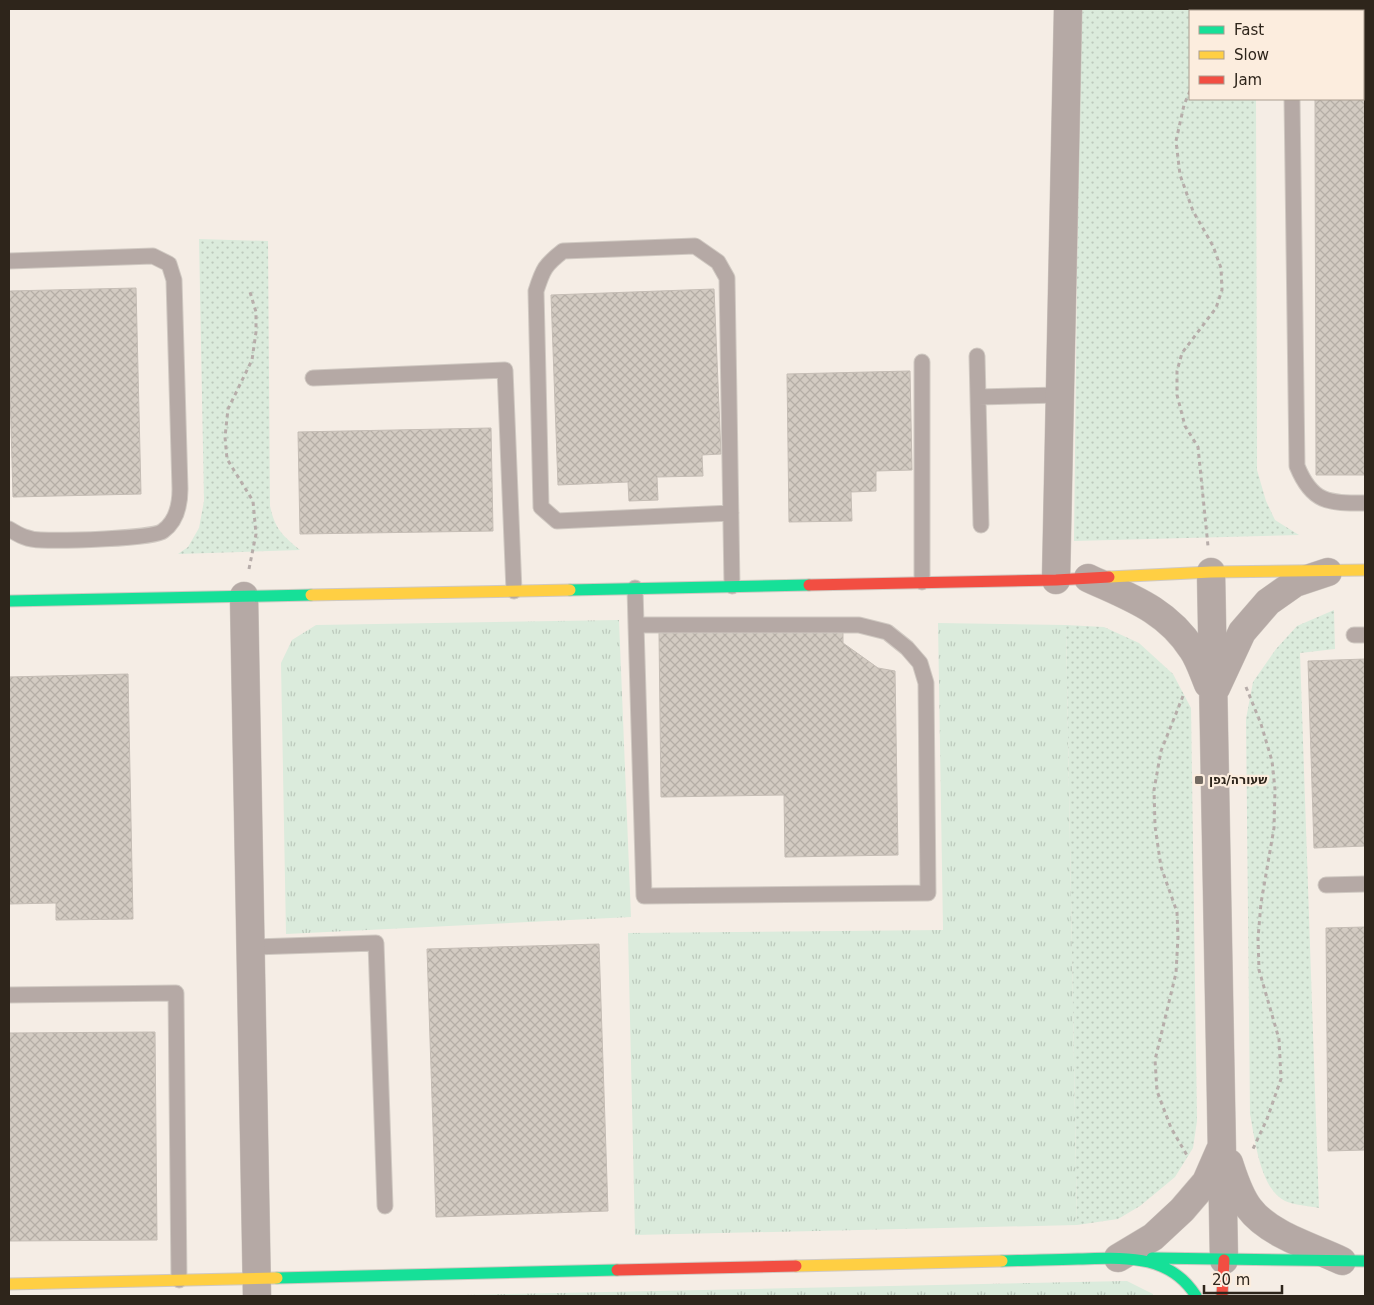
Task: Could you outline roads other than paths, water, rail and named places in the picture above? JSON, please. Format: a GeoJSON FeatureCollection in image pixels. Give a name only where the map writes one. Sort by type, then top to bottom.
{"type":"FeatureCollection","features":[{"type":"Feature","properties":{"kind":"street"},"geometry":{"type":"LineString","coordinates":[[1056,580],[1068,9]]}},
{"type":"Feature","properties":{"kind":"street"},"geometry":{"type":"LineString","coordinates":[[1213,694],[1242,632],[1268,602],[1295,583],[1334,570]]}},
{"type":"Feature","properties":{"kind":"street"},"geometry":{"type":"LineString","coordinates":[[9,601],[1056,580],[1211,572],[1365,570]]}},
{"type":"Feature","properties":{"kind":"street"},"geometry":{"type":"LineString","coordinates":[[1211,572],[1223,1144],[1224,1260],[1222,1296]]}},
{"type":"Feature","properties":{"kind":"street"},"geometry":{"type":"LineString","coordinates":[[1088,578],[1149,606],[1174,626],[1193,650],[1213,694]]}},
{"type":"Feature","properties":{"kind":"street"},"geometry":{"type":"LineString","coordinates":[[244,596],[257,1288]]}},
{"type":"Feature","properties":{"kind":"street"},"geometry":{"type":"LineString","coordinates":[[1125,1258],[1153,1237],[1182,1210],[1206,1182],[1223,1144]]}},
{"type":"Feature","properties":{"kind":"street"},"geometry":{"type":"LineString","coordinates":[[1223,1144],[1236,1186],[1249,1209],[1270,1228],[1354,1261]]}},
{"type":"Feature","properties":{"kind":"street"},"geometry":{"type":"LineString","coordinates":[[1125,1258],[1169,1268],[1189,1285],[1196,1296]]}},
{"type":"Feature","properties":{"kind":"street"},"geometry":{"type":"LineString","coordinates":[[9,1284],[180,1280],[257,1288],[1125,1258],[1354,1261]]}},
{"type":"Feature","properties":{"kind":"lane"},"geometry":{"type":"LineString","coordinates":[[1292,100],[1297,466],[1304,482],[1315,495],[1338,503],[1365,503]]}},
{"type":"Feature","properties":{"kind":"lane"},"geometry":{"type":"LineString","coordinates":[[731,513],[556,521],[541,507],[536,291],[548,262],[563,251],[695,246],[718,262],[727,278],[731,513],[732,586]]}},
{"type":"Feature","properties":{"kind":"lane"},"geometry":{"type":"LineString","coordinates":[[9,260],[153,256],[169,264],[174,280],[180,505],[172,521],[162,532],[141,537],[40,540],[22,537],[9,529]]}},
{"type":"Feature","properties":{"kind":"lane"},"geometry":{"type":"LineString","coordinates":[[977,356],[981,525]]}},
{"type":"Feature","properties":{"kind":"lane"},"geometry":{"type":"LineString","coordinates":[[922,362],[922,582]]}},
{"type":"Feature","properties":{"kind":"lane"},"geometry":{"type":"LineString","coordinates":[[313,378],[505,370],[514,591]]}},
{"type":"Feature","properties":{"kind":"lane"},"geometry":{"type":"LineString","coordinates":[[978,397],[1060,395]]}},
{"type":"Feature","properties":{"kind":"lane"},"geometry":{"type":"LineString","coordinates":[[634,588],[644,896],[928,893],[926,682],[920,663],[907,648],[887,632],[859,625],[636,625]]}},
{"type":"Feature","properties":{"kind":"lane"},"geometry":{"type":"LineString","coordinates":[[1326,885],[1365,884]]}},
{"type":"Feature","properties":{"kind":"lane"},"geometry":{"type":"LineString","coordinates":[[250,947],[376,943],[385,1206]]}},
{"type":"Feature","properties":{"kind":"lane"},"geometry":{"type":"LineString","coordinates":[[9,995],[176,992],[180,1280]]}},
{"type":"Feature","properties":{"kind":"place","name":"שעורה/גפן"},"geometry":{"type":"Point","coordinates":[1199,780]}}]}
